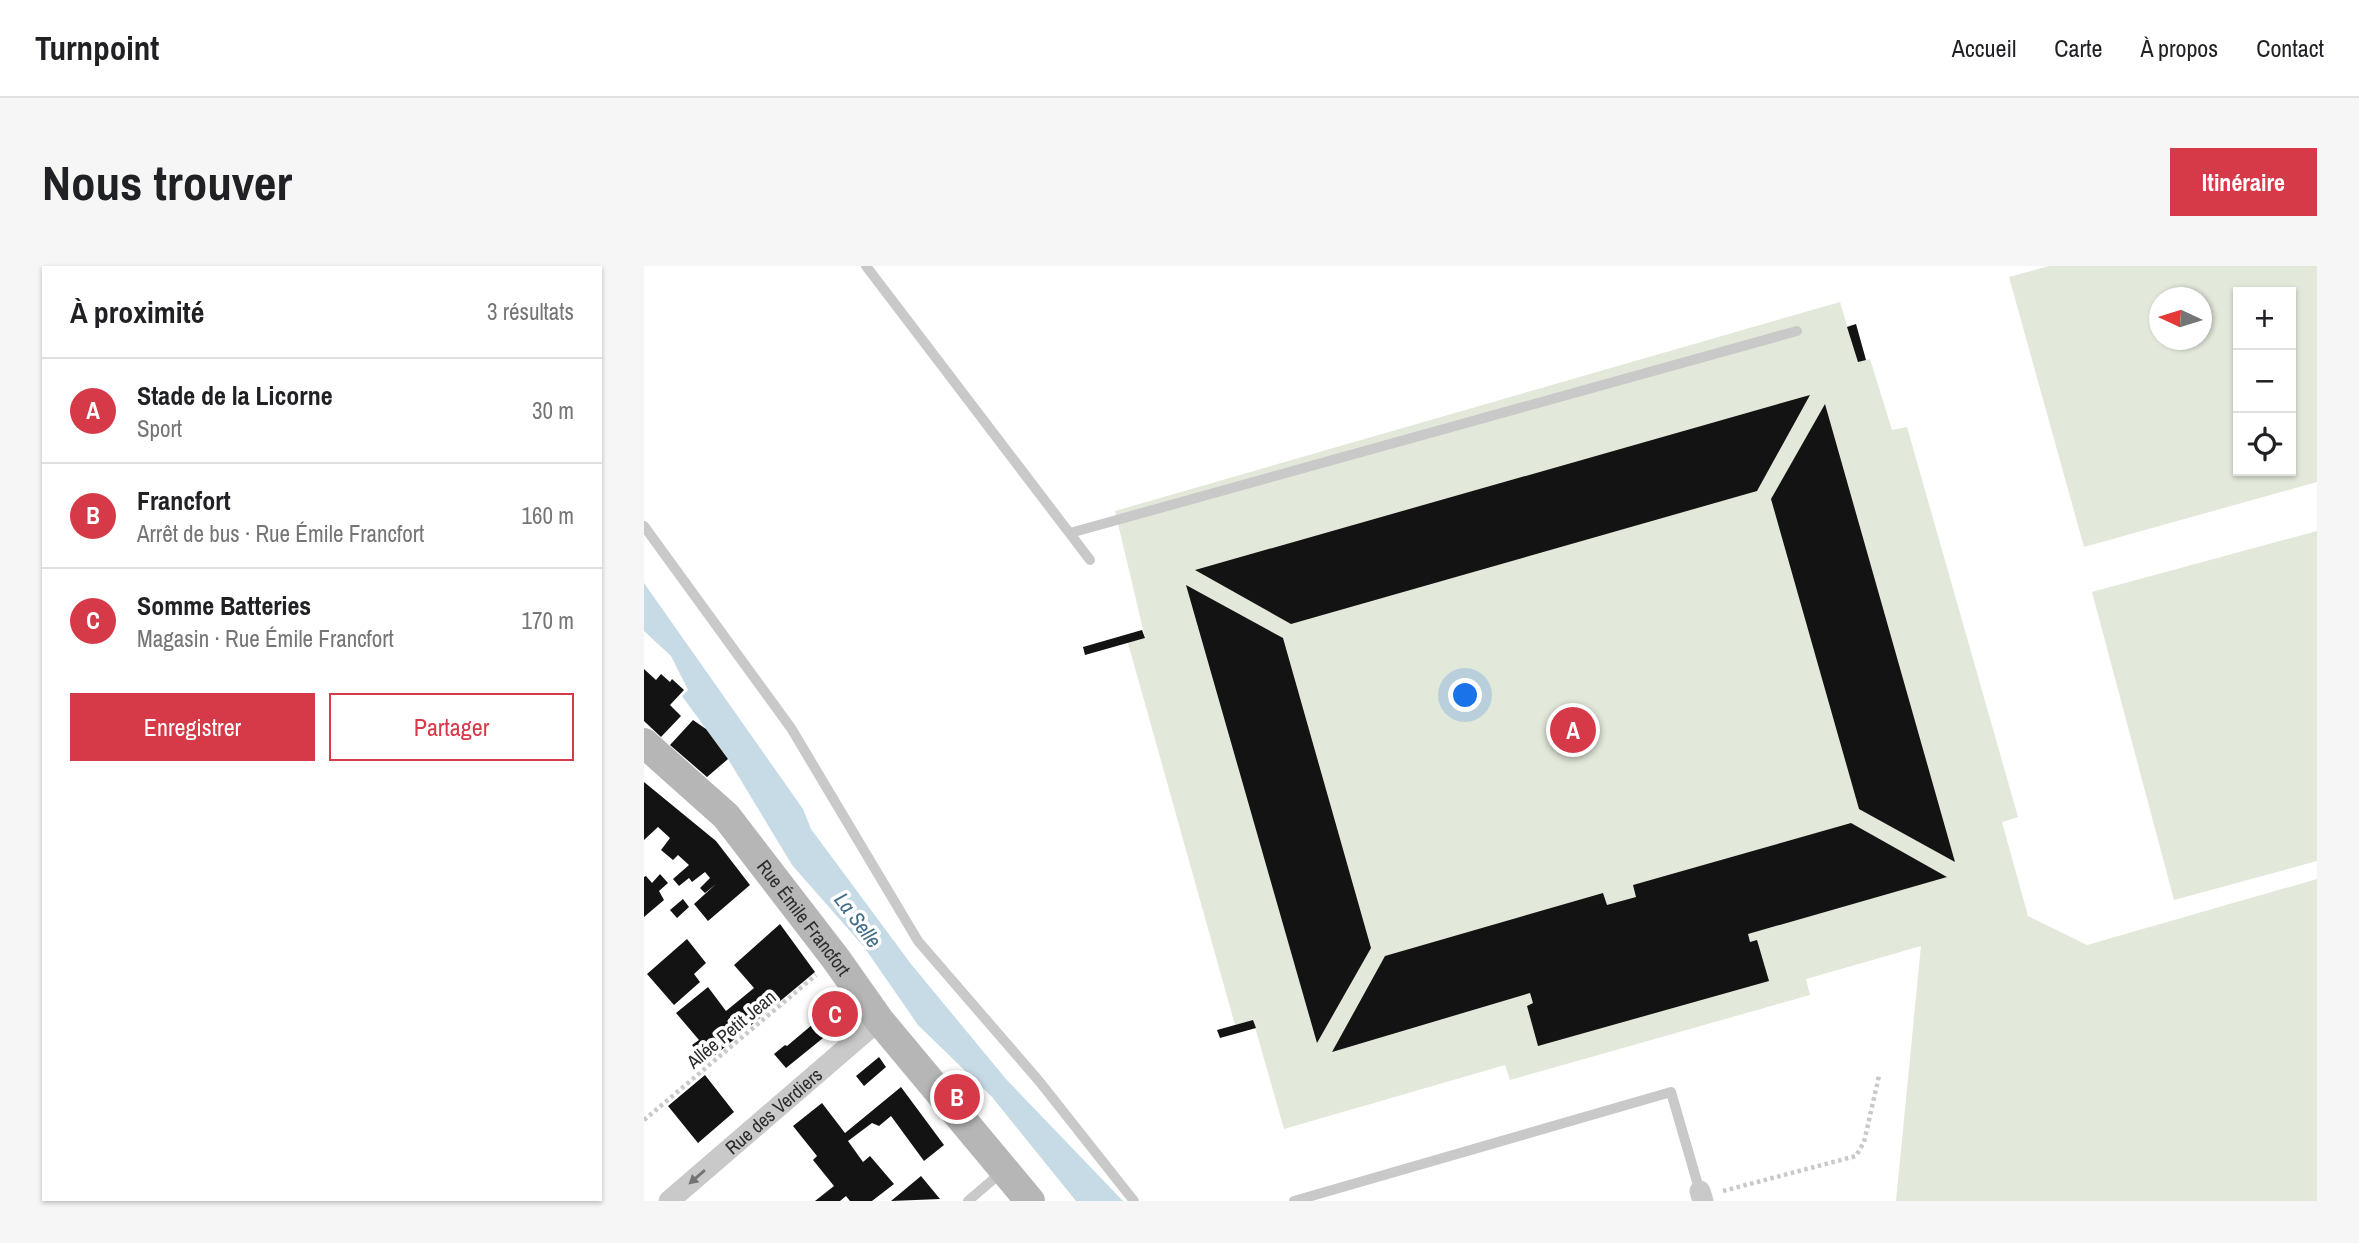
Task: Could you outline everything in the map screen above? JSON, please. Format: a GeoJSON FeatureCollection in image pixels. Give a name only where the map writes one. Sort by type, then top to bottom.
{"type":"FeatureCollection","features":[{"type":"Feature","properties":{"kind":"street","name":"Rue Émile Francfort"},"geometry":{"type":"LineString","coordinates":[[644,743],[726,816],[836,958],[879,1020],[1030,1201]]}},
{"type":"Feature","properties":{"kind":"street","name":"Rue des Verdiers"},"geometry":{"type":"LineString","coordinates":[[669,1201],[879,1020]]}},
{"type":"Feature","properties":{"kind":"lane"},"geometry":{"type":"LineString","coordinates":[[866,266],[1090,560]]}},
{"type":"Feature","properties":{"kind":"lane"},"geometry":{"type":"LineString","coordinates":[[1070,533],[1797,331]]}},
{"type":"Feature","properties":{"kind":"lane"},"geometry":{"type":"LineString","coordinates":[[644,526],[791,728],[918,941],[1039,1081],[1134,1201]]}},
{"type":"Feature","properties":{"kind":"lane"},"geometry":{"type":"LineString","coordinates":[[1294,1201],[1671,1092],[1702,1197]]}},
{"type":"Feature","properties":{"kind":"lane"},"geometry":{"type":"LineString","coordinates":[[968,1201],[1003,1171]]}},
{"type":"Feature","properties":{"kind":"path","name":"Allée Petit Jean"},"geometry":{"type":"LineString","coordinates":[[644,1120],[836,958]]}},
{"type":"Feature","properties":{"kind":"path"},"geometry":{"type":"LineString","coordinates":[[1702,1197],[1856,1156],[1864,1142],[1879,1076]]}},
{"type":"Feature","properties":{"kind":"shaded area"},"geometry":{"type":"Polygon","coordinates":[[[2049,266],[2317,266],[2317,482],[2084,547],[2009,277],[2049,266]]]}},
{"type":"Feature","properties":{"kind":"shaded area"},"geometry":{"type":"Polygon","coordinates":[[[1840,302],[1847,326],[1856,324],[1866,360],[1870,359],[1892,430],[1907,427],[2018,817],[2002,822],[2028,916],[2087,945],[2317,879],[2317,1201],[1896,1201],[1921,946],[1806,979],[1810,995],[1510,1080],[1505,1065],[1284,1129],[1253,1020],[1235,1025],[1128,643],[1145,638],[1115,511],[1840,302]]]}},
{"type":"Feature","properties":{"kind":"shaded area"},"geometry":{"type":"Polygon","coordinates":[[[2317,531],[2317,861],[2174,900],[2092,592],[2317,531]]]}},
{"type":"Feature","properties":{"kind":"water","name":"La Selle"},"geometry":{"type":"Polygon","coordinates":[[[644,583],[803,809],[811,829],[911,964],[1006,1079],[1123,1201],[1076,1201],[992,1097],[918,1025],[864,947],[792,865],[728,759],[682,696],[688,690],[671,656],[644,631],[644,583]]]}},
{"type":"Feature","properties":{"kind":"building"},"geometry":{"type":"Polygon","coordinates":[[[1856,324],[1866,360],[1858,362],[1847,327],[1856,324]]]}},
{"type":"Feature","properties":{"kind":"building"},"geometry":{"type":"Polygon","coordinates":[[[1810,395],[1757,491],[1291,624],[1195,570],[1810,395]]]}},
{"type":"Feature","properties":{"kind":"building"},"geometry":{"type":"Polygon","coordinates":[[[1825,404],[1955,862],[1859,809],[1771,499],[1825,404]]]}},
{"type":"Feature","properties":{"kind":"building"},"geometry":{"type":"Polygon","coordinates":[[[1186,585],[1283,638],[1371,948],[1317,1043],[1186,585]]]}},
{"type":"Feature","properties":{"kind":"building"},"geometry":{"type":"Polygon","coordinates":[[[1142,630],[1145,638],[1085,655],[1083,647],[1142,630]]]}},
{"type":"Feature","properties":{"kind":"building"},"geometry":{"type":"Polygon","coordinates":[[[644,669],[656,680],[661,674],[670,682],[672,679],[684,690],[670,705],[681,716],[661,737],[644,721],[644,669]]]}},
{"type":"Feature","properties":{"kind":"building"},"geometry":{"type":"Polygon","coordinates":[[[693,720],[706,729],[728,759],[707,777],[670,745],[693,720]]]}},
{"type":"Feature","properties":{"kind":"building"},"geometry":{"type":"Polygon","coordinates":[[[644,782],[716,841],[750,885],[708,921],[694,904],[716,884],[705,893],[700,888],[710,878],[705,872],[692,882],[689,878],[679,886],[673,879],[689,865],[678,855],[673,860],[661,850],[670,838],[658,827],[644,840],[644,782]]]}},
{"type":"Feature","properties":{"kind":"building"},"geometry":{"type":"Polygon","coordinates":[[[1851,823],[1947,877],[1748,934],[1750,942],[1757,940],[1769,981],[1538,1046],[1527,1006],[1533,1003],[1530,993],[1332,1052],[1385,956],[1603,893],[1607,905],[1636,897],[1633,885],[1851,823]]]}},
{"type":"Feature","properties":{"kind":"building"},"geometry":{"type":"Polygon","coordinates":[[[660,874],[668,883],[659,891],[664,900],[644,917],[644,877],[652,883],[660,874]]]}},
{"type":"Feature","properties":{"kind":"building"},"geometry":{"type":"Polygon","coordinates":[[[683,899],[689,907],[677,918],[670,910],[683,899]]]}},
{"type":"Feature","properties":{"kind":"building"},"geometry":{"type":"Polygon","coordinates":[[[780,924],[815,972],[707,1062],[692,1045],[699,1040],[676,1013],[708,987],[726,1011],[754,988],[734,965],[780,924]]]}},
{"type":"Feature","properties":{"kind":"building"},"geometry":{"type":"Polygon","coordinates":[[[687,939],[706,963],[694,974],[700,982],[674,1005],[647,974],[687,939]]]}},
{"type":"Feature","properties":{"kind":"building"},"geometry":{"type":"Polygon","coordinates":[[[838,1003],[849,1017],[786,1068],[774,1054],[838,1003]]]}},
{"type":"Feature","properties":{"kind":"building"},"geometry":{"type":"Polygon","coordinates":[[[1253,1020],[1256,1028],[1220,1038],[1217,1030],[1253,1020]]]}},
{"type":"Feature","properties":{"kind":"building"},"geometry":{"type":"Polygon","coordinates":[[[879,1057],[886,1067],[864,1086],[856,1076],[879,1057]]]}},
{"type":"Feature","properties":{"kind":"building"},"geometry":{"type":"Polygon","coordinates":[[[705,1075],[734,1112],[698,1143],[668,1106],[705,1075]]]}},
{"type":"Feature","properties":{"kind":"building"},"geometry":{"type":"Polygon","coordinates":[[[901,1087],[944,1145],[924,1161],[891,1116],[879,1126],[872,1123],[848,1141],[863,1162],[870,1156],[894,1184],[872,1201],[850,1201],[846,1196],[840,1201],[815,1201],[834,1186],[813,1160],[817,1156],[793,1126],[822,1103],[845,1133],[901,1087]]]}},
{"type":"Feature","properties":{"kind":"building"},"geometry":{"type":"Polygon","coordinates":[[[921,1176],[940,1199],[891,1201],[921,1176]]]}},
{"type":"Feature","properties":{"kind":"place","name":"Stade de la Licorne"},"geometry":{"type":"Point","coordinates":[1573,730]}},
{"type":"Feature","properties":{"kind":"place","name":"Somme Batteries"},"geometry":{"type":"Point","coordinates":[835,1014]}},
{"type":"Feature","properties":{"kind":"place","name":"Francfort"},"geometry":{"type":"Point","coordinates":[957,1097]}}]}
